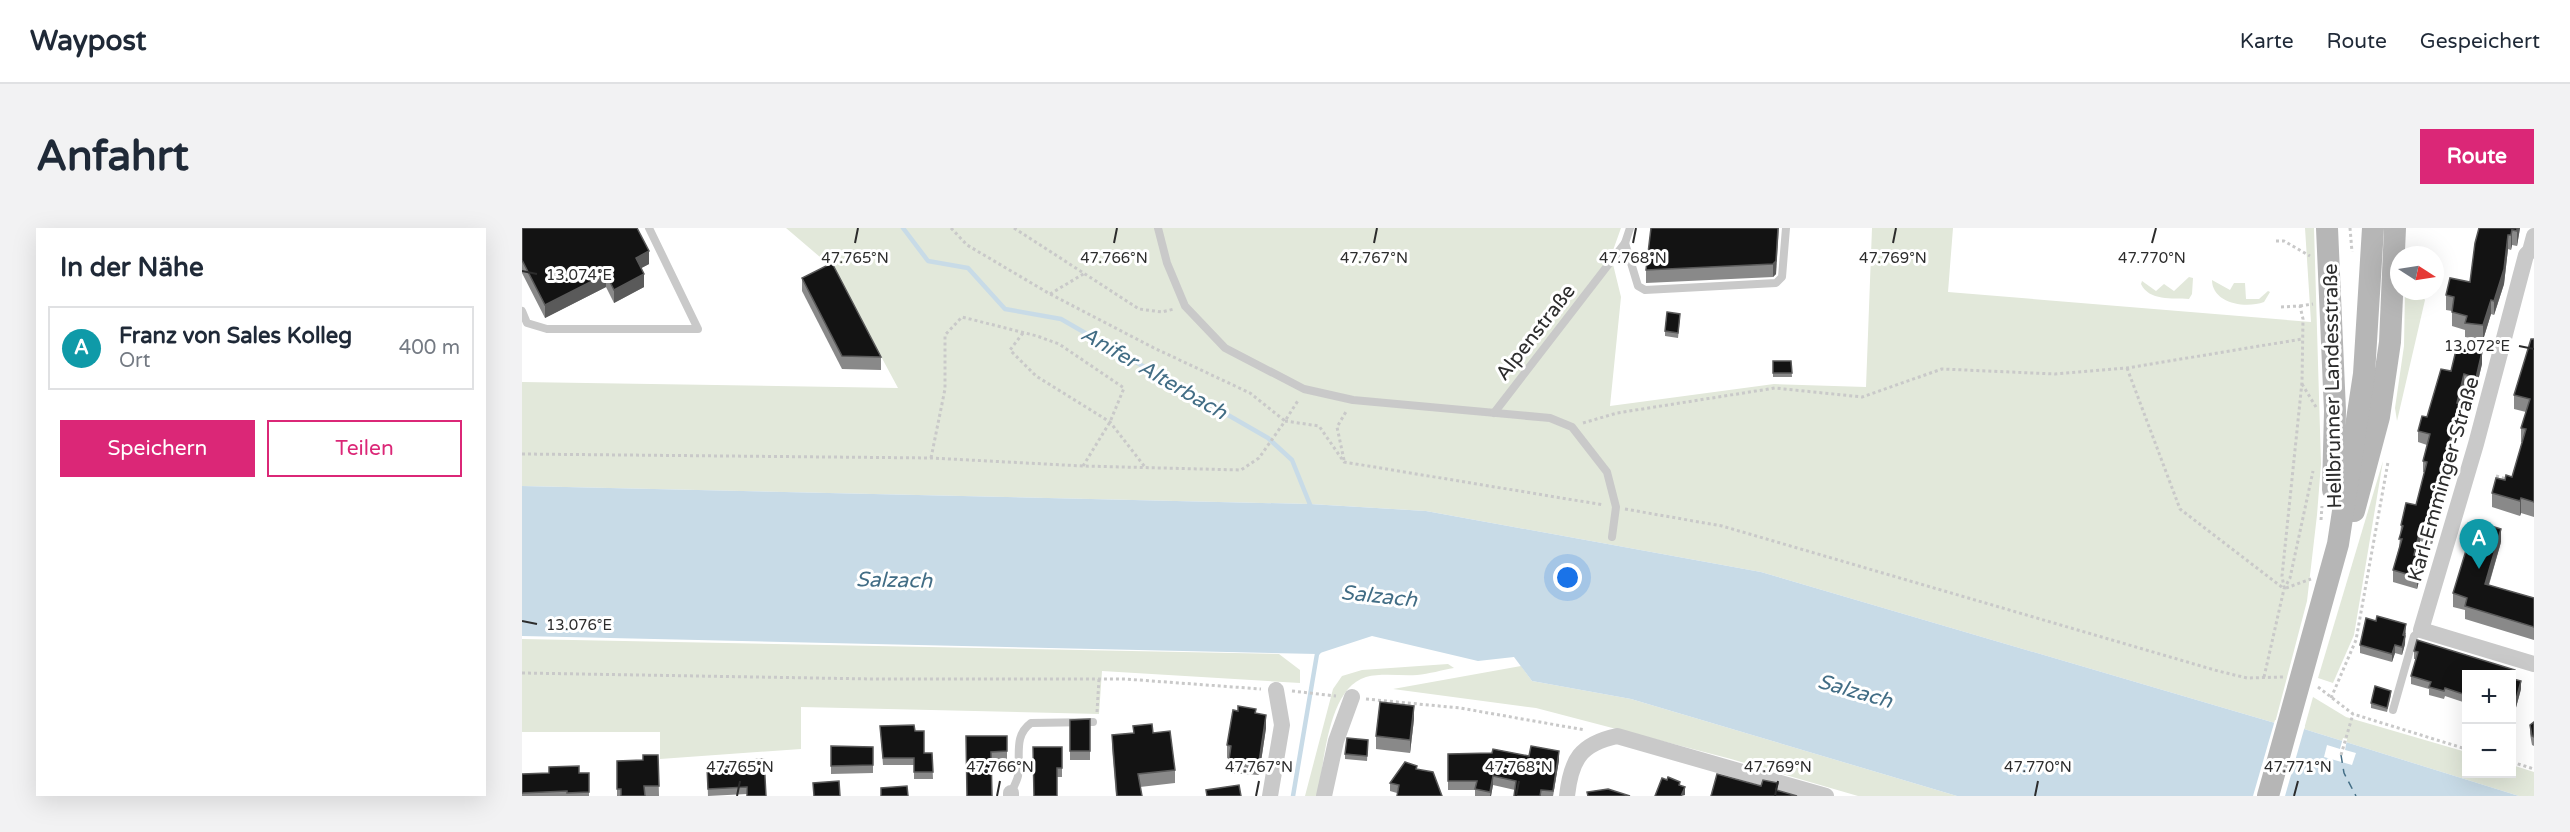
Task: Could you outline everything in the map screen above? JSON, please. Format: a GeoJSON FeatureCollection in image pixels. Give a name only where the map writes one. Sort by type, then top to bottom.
{"type":"FeatureCollection","features":[{"type":"Feature","properties":{"kind":"main road","name":"Hellbrunner Landesstraße"},"geometry":{"type":"LineString","coordinates":[[2327,228],[2335,411],[2332,509],[2337,522],[2338,544]]}},
{"type":"Feature","properties":{"kind":"main road","name":"Hellbrunner Landesstraße"},"geometry":{"type":"LineString","coordinates":[[2268,796],[2323,606],[2338,544],[2364,374],[2373,228]]}},
{"type":"Feature","properties":{"kind":"main road","name":"Hellbrunner Landesstraße"},"geometry":{"type":"LineString","coordinates":[[2338,544],[2358,501],[2379,417],[2390,342],[2395,228]]}},
{"type":"Feature","properties":{"kind":"street","name":"Karl-Emminger-Straße"},"geometry":{"type":"LineString","coordinates":[[2421,630],[2476,444],[2526,255],[2533,246]]}},
{"type":"Feature","properties":{"kind":"street"},"geometry":{"type":"LineString","coordinates":[[2421,630],[2534,664]]}},
{"type":"Feature","properties":{"kind":"street"},"geometry":{"type":"LineString","coordinates":[[1270,796],[1282,724],[1276,690]]}},
{"type":"Feature","properties":{"kind":"street"},"geometry":{"type":"LineString","coordinates":[[1324,796],[1336,741],[1352,697]]}},
{"type":"Feature","properties":{"kind":"street"},"geometry":{"type":"LineString","coordinates":[[1567,796],[1571,770],[1581,753],[1596,740],[1617,736],[1826,796]]}},
{"type":"Feature","properties":{"kind":"lane"},"geometry":{"type":"LineString","coordinates":[[522,311],[527,323],[547,329],[698,329],[650,228]]}},
{"type":"Feature","properties":{"kind":"lane"},"geometry":{"type":"LineString","coordinates":[[1158,228],[1167,263],[1185,306],[1225,348],[1304,389],[1353,400],[1550,418],[1572,427],[1607,472],[1616,507],[1612,537]]}},
{"type":"Feature","properties":{"kind":"lane","name":"Alpenstraße"},"geometry":{"type":"LineString","coordinates":[[1494,413],[1625,243],[1630,228]]}},
{"type":"Feature","properties":{"kind":"lane"},"geometry":{"type":"LineString","coordinates":[[1625,243],[1638,286],[1645,290],[1776,283],[1782,277],[1786,228]]}},
{"type":"Feature","properties":{"kind":"lane"},"geometry":{"type":"LineString","coordinates":[[2393,710],[2414,636],[2421,630]]}},
{"type":"Feature","properties":{"kind":"lane"},"geometry":{"type":"LineString","coordinates":[[1011,795],[1018,777],[1018,746],[1024,728],[1031,723],[1094,722]]}},
{"type":"Feature","properties":{"kind":"path"},"geometry":{"type":"LineString","coordinates":[[951,228],[967,245],[1050,294],[1154,348],[1250,393],[1285,421],[1319,426],[1344,462],[1722,526],[2218,671],[2247,678],[2285,677]]}},
{"type":"Feature","properties":{"kind":"path"},"geometry":{"type":"LineString","coordinates":[[1014,228],[1139,309],[1162,312],[1185,306]]}},
{"type":"Feature","properties":{"kind":"path"},"geometry":{"type":"LineString","coordinates":[[2276,241],[2284,241],[2317,260]]}},
{"type":"Feature","properties":{"kind":"path"},"geometry":{"type":"LineString","coordinates":[[1050,294],[1085,273]]}},
{"type":"Feature","properties":{"kind":"path"},"geometry":{"type":"LineString","coordinates":[[2282,307],[2300,306],[2303,319],[2302,382],[2282,576],[2284,589]]}},
{"type":"Feature","properties":{"kind":"path"},"geometry":{"type":"LineString","coordinates":[[931,459],[945,389],[945,334],[962,316],[1059,344],[1124,388],[1110,422],[1083,466]]}},
{"type":"Feature","properties":{"kind":"path"},"geometry":{"type":"LineString","coordinates":[[1023,333],[1010,350],[1035,376],[1110,422],[1146,468]]}},
{"type":"Feature","properties":{"kind":"path"},"geometry":{"type":"LineString","coordinates":[[1572,427],[1617,413],[1775,388],[1862,396],[1942,369],[2055,374],[2127,368],[2302,339]]}},
{"type":"Feature","properties":{"kind":"path"},"geometry":{"type":"LineString","coordinates":[[2127,368],[2180,509],[2284,589]]}},
{"type":"Feature","properties":{"kind":"path"},"geometry":{"type":"LineString","coordinates":[[2302,382],[2319,413]]}},
{"type":"Feature","properties":{"kind":"path"},"geometry":{"type":"LineString","coordinates":[[522,454],[931,459],[1241,470],[1259,458],[1304,389]]}},
{"type":"Feature","properties":{"kind":"path"},"geometry":{"type":"LineString","coordinates":[[1344,462],[1337,427],[1353,400]]}},
{"type":"Feature","properties":{"kind":"path"},"geometry":{"type":"LineString","coordinates":[[2331,698],[2356,640],[2389,457]]}},
{"type":"Feature","properties":{"kind":"path"},"geometry":{"type":"LineString","coordinates":[[2264,677],[2284,589],[2290,578],[2315,461]]}},
{"type":"Feature","properties":{"kind":"path"},"geometry":{"type":"LineString","coordinates":[[2496,476],[2515,482]]}},
{"type":"Feature","properties":{"kind":"path"},"geometry":{"type":"LineString","coordinates":[[2320,527],[2322,506]]}},
{"type":"Feature","properties":{"kind":"path"},"geometry":{"type":"LineString","coordinates":[[2284,589],[2314,577],[2313,586]]}},
{"type":"Feature","properties":{"kind":"path"},"geometry":{"type":"LineString","coordinates":[[522,673],[873,679],[1099,679],[1276,690],[1460,708],[1617,736]]}},
{"type":"Feature","properties":{"kind":"path"},"geometry":{"type":"LineString","coordinates":[[1094,722],[1099,679]]}},
{"type":"Feature","properties":{"kind":"path"},"geometry":{"type":"LineString","coordinates":[[2308,684],[2319,688],[2353,714],[2462,747]]}},
{"type":"Feature","properties":{"kind":"path"},"geometry":{"type":"LineString","coordinates":[[2341,755],[2353,714]]}},
{"type":"Feature","properties":{"kind":"path"},"geometry":{"type":"LineString","coordinates":[[2516,764],[2534,769]]}},
{"type":"Feature","properties":{"kind":"shaded area"},"geometry":{"type":"Polygon","coordinates":[[[786,228],[1621,228],[1611,256],[1621,297],[1610,406],[1774,384],[1866,387],[1872,228],[1953,228],[1948,292],[2311,322],[2305,228],[2314,228],[2321,464],[2317,515],[2307,601],[2275,723],[1761,572],[1426,511],[1310,504],[522,486],[522,382],[898,388],[834,269],[786,228]]]}},
{"type":"Feature","properties":{"kind":"shaded area"},"geometry":{"type":"Polygon","coordinates":[[[2189,277],[2193,278],[2192,294],[2189,299],[2155,296],[2141,284],[2142,281],[2156,291],[2164,284],[2174,291],[2189,277]]]}},
{"type":"Feature","properties":{"kind":"shaded area"},"geometry":{"type":"Polygon","coordinates":[[[2212,280],[2230,290],[2234,283],[2245,283],[2246,299],[2259,299],[2268,291],[2270,292],[2264,302],[2239,304],[2223,299],[2217,294],[2212,280]]]}},
{"type":"Feature","properties":{"kind":"shaded area"},"geometry":{"type":"Polygon","coordinates":[[[2405,300],[2425,300],[2397,421],[2395,408],[2404,346],[2405,300]]]}},
{"type":"Feature","properties":{"kind":"shaded area"},"geometry":{"type":"Polygon","coordinates":[[[2383,461],[2354,635],[2333,683],[2318,678],[2383,461]]]}},
{"type":"Feature","properties":{"kind":"shaded area"},"geometry":{"type":"Polygon","coordinates":[[[522,639],[1279,654],[1300,670],[1300,683],[1102,671],[1099,714],[801,707],[801,749],[660,759],[660,732],[522,732],[522,639]]]}},
{"type":"Feature","properties":{"kind":"shaded area"},"geometry":{"type":"Polygon","coordinates":[[[1448,664],[1454,668],[1417,675],[1372,676],[1353,684],[1343,695],[1330,728],[1318,796],[1305,796],[1333,689],[1342,676],[1362,670],[1448,664]]]}},
{"type":"Feature","properties":{"kind":"shaded area"},"geometry":{"type":"Polygon","coordinates":[[[1521,666],[1532,681],[1631,699],[1957,796],[1858,796],[1731,759],[1536,708],[1393,689],[1521,666]]]}},
{"type":"Feature","properties":{"kind":"shaded area"},"geometry":{"type":"Polygon","coordinates":[[[2313,697],[2346,717],[2462,751],[2462,778],[2516,778],[2516,766],[2534,772],[2534,796],[2519,796],[2304,729],[2313,697]]]}},
{"type":"Feature","properties":{"kind":"water","name":"Salzach"},"geometry":{"type":"Polygon","coordinates":[[[522,486],[1310,504],[1426,511],[1761,572],[2275,723],[2304,729],[2519,796],[1957,796],[1631,699],[1532,681],[1514,657],[1478,661],[1372,636],[1317,654],[522,636],[522,486]]]}},
{"type":"Feature","properties":{"kind":"pier"},"geometry":{"type":"Polygon","coordinates":[[[2275,720],[2305,726],[2285,796],[2253,796],[2275,720]]]}},
{"type":"Feature","properties":{"kind":"pier"},"geometry":{"type":"Polygon","coordinates":[[[2343,738],[2347,739],[2345,750],[2356,753],[2352,765],[2324,757],[2327,745],[2340,749],[2343,738]]]}},
{"type":"Feature","properties":{"kind":"building"},"geometry":{"type":"Polygon","coordinates":[[[522,228],[637,228],[649,251],[636,258],[644,274],[614,290],[606,274],[545,305],[522,260],[522,228]]]}},
{"type":"Feature","properties":{"kind":"building"},"geometry":{"type":"Polygon","coordinates":[[[1651,228],[1778,228],[1776,261],[1773,264],[1646,270],[1651,228]]]}},
{"type":"Feature","properties":{"kind":"building"},"geometry":{"type":"Polygon","coordinates":[[[2479,228],[2517,228],[2517,231],[2512,230],[2511,235],[2508,235],[2504,269],[2494,301],[2491,300],[2483,325],[2465,323],[2467,316],[2452,312],[2454,297],[2446,295],[2450,278],[2470,282],[2479,228]]]}},
{"type":"Feature","properties":{"kind":"building"},"geometry":{"type":"Polygon","coordinates":[[[832,263],[881,357],[842,356],[802,278],[832,263]]]}},
{"type":"Feature","properties":{"kind":"building"},"geometry":{"type":"Polygon","coordinates":[[[1667,312],[1680,314],[1678,333],[1665,331],[1667,312]]]}},
{"type":"Feature","properties":{"kind":"building"},"geometry":{"type":"Polygon","coordinates":[[[2531,339],[2534,339],[2534,502],[2521,498],[2520,501],[2492,493],[2496,478],[2505,480],[2506,475],[2512,477],[2526,429],[2521,428],[2530,399],[2514,395],[2531,339]]]}},
{"type":"Feature","properties":{"kind":"building"},"geometry":{"type":"Polygon","coordinates":[[[2457,346],[2482,352],[2476,378],[2464,374],[2457,403],[2461,404],[2449,444],[2454,445],[2432,533],[2420,530],[2414,555],[2422,557],[2417,577],[2393,570],[2402,539],[2399,539],[2406,503],[2416,505],[2427,462],[2423,461],[2430,434],[2418,431],[2422,416],[2427,417],[2441,369],[2451,371],[2457,346]]]}},
{"type":"Feature","properties":{"kind":"building"},"geometry":{"type":"Polygon","coordinates":[[[1773,361],[1791,361],[1792,373],[1773,373],[1773,361]]]}},
{"type":"Feature","properties":{"kind":"building"},"geometry":{"type":"Polygon","coordinates":[[[2475,521],[2501,529],[2485,584],[2534,598],[2534,627],[2465,606],[2467,598],[2453,593],[2475,521]]]}},
{"type":"Feature","properties":{"kind":"building"},"geometry":{"type":"Polygon","coordinates":[[[2377,616],[2406,624],[2402,647],[2395,645],[2392,654],[2360,645],[2366,618],[2376,621],[2377,616]]]}},
{"type":"Feature","properties":{"kind":"building"},"geometry":{"type":"Polygon","coordinates":[[[2417,640],[2515,670],[2462,670],[2462,694],[2445,688],[2444,691],[2429,687],[2431,682],[2411,676],[2418,652],[2414,651],[2417,640]]]}},
{"type":"Feature","properties":{"kind":"building"},"geometry":{"type":"Polygon","coordinates":[[[2516,680],[2521,681],[2516,700],[2516,680]]]}},
{"type":"Feature","properties":{"kind":"building"},"geometry":{"type":"Polygon","coordinates":[[[2375,686],[2391,691],[2387,708],[2371,703],[2375,686]]]}},
{"type":"Feature","properties":{"kind":"building"},"geometry":{"type":"Polygon","coordinates":[[[1380,702],[1414,706],[1410,740],[1376,736],[1380,702]]]}},
{"type":"Feature","properties":{"kind":"building"},"geometry":{"type":"Polygon","coordinates":[[[1238,706],[1256,709],[1255,713],[1266,715],[1259,762],[1229,760],[1231,746],[1227,745],[1233,710],[1238,711],[1238,706]]]}},
{"type":"Feature","properties":{"kind":"building"},"geometry":{"type":"Polygon","coordinates":[[[1090,719],[1090,751],[1070,751],[1070,720],[1090,719]]]}},
{"type":"Feature","properties":{"kind":"building"},"geometry":{"type":"Polygon","coordinates":[[[2534,722],[2534,737],[2530,725],[2534,722]]]}},
{"type":"Feature","properties":{"kind":"building"},"geometry":{"type":"Polygon","coordinates":[[[1152,724],[1153,733],[1170,731],[1175,770],[1138,774],[1142,796],[1117,796],[1112,735],[1134,733],[1133,726],[1152,724]]]}},
{"type":"Feature","properties":{"kind":"building"},"geometry":{"type":"Polygon","coordinates":[[[914,725],[915,731],[924,731],[924,753],[932,753],[933,772],[914,772],[914,758],[883,758],[880,726],[914,725]]]}},
{"type":"Feature","properties":{"kind":"building"},"geometry":{"type":"Polygon","coordinates":[[[966,736],[1007,736],[1007,751],[991,752],[992,796],[967,796],[966,736]]]}},
{"type":"Feature","properties":{"kind":"building"},"geometry":{"type":"Polygon","coordinates":[[[1347,738],[1368,740],[1367,756],[1345,754],[1347,738]]]}},
{"type":"Feature","properties":{"kind":"building"},"geometry":{"type":"Polygon","coordinates":[[[831,746],[873,747],[873,765],[831,766],[831,746]]]}},
{"type":"Feature","properties":{"kind":"building"},"geometry":{"type":"Polygon","coordinates":[[[1531,746],[1559,751],[1553,791],[1541,790],[1540,796],[1514,796],[1516,781],[1493,776],[1490,792],[1475,789],[1477,781],[1448,781],[1448,754],[1492,753],[1493,749],[1529,756],[1531,746]]]}},
{"type":"Feature","properties":{"kind":"building"},"geometry":{"type":"Polygon","coordinates":[[[1033,747],[1062,747],[1062,768],[1057,768],[1057,796],[1034,796],[1033,747]]]}},
{"type":"Feature","properties":{"kind":"building"},"geometry":{"type":"Polygon","coordinates":[[[643,755],[658,755],[659,786],[644,786],[645,796],[621,796],[621,789],[617,789],[617,761],[643,760],[643,755]]]}},
{"type":"Feature","properties":{"kind":"building"},"geometry":{"type":"Polygon","coordinates":[[[764,759],[766,796],[747,796],[747,787],[708,789],[707,767],[746,765],[745,760],[764,759]]]}},
{"type":"Feature","properties":{"kind":"building"},"geometry":{"type":"Polygon","coordinates":[[[1405,762],[1417,766],[1416,769],[1433,772],[1442,796],[1397,796],[1399,785],[1390,783],[1405,762]]]}},
{"type":"Feature","properties":{"kind":"building"},"geometry":{"type":"Polygon","coordinates":[[[579,766],[579,773],[589,773],[589,792],[522,793],[522,774],[549,773],[549,767],[579,766]]]}},
{"type":"Feature","properties":{"kind":"building"},"geometry":{"type":"Polygon","coordinates":[[[1717,774],[1761,786],[1763,780],[1778,783],[1776,790],[1797,796],[1711,796],[1717,774]]]}},
{"type":"Feature","properties":{"kind":"building"},"geometry":{"type":"Polygon","coordinates":[[[1668,777],[1685,787],[1681,796],[1655,796],[1662,778],[1667,780],[1668,777]]]}},
{"type":"Feature","properties":{"kind":"building"},"geometry":{"type":"Polygon","coordinates":[[[839,781],[840,796],[814,796],[813,783],[839,781]]]}},
{"type":"Feature","properties":{"kind":"building"},"geometry":{"type":"Polygon","coordinates":[[[1239,785],[1241,796],[1207,796],[1206,790],[1239,785]]]}},
{"type":"Feature","properties":{"kind":"building"},"geometry":{"type":"Polygon","coordinates":[[[907,786],[908,796],[881,796],[881,788],[907,786]]]}},
{"type":"Feature","properties":{"kind":"building"},"geometry":{"type":"Polygon","coordinates":[[[1608,789],[1630,796],[1588,796],[1587,792],[1608,789]]]}},
{"type":"Feature","properties":{"kind":"waterway","name":"Anifer Alterbach"},"geometry":{"type":"LineString","coordinates":[[903,228],[928,261],[968,268],[1005,309],[1061,319],[1268,438],[1292,460],[1311,507]]}},
{"type":"Feature","properties":{"kind":"waterway"},"geometry":{"type":"LineString","coordinates":[[1293,796],[1317,654],[1321,649]]}},
{"type":"Feature","properties":{"kind":"ferry route"},"geometry":{"type":"LineString","coordinates":[[2341,755],[2344,773],[2356,796]]}},
{"type":"Feature","properties":{"kind":"place","name":"Franz von Sales Kolleg"},"geometry":{"type":"Point","coordinates":[2479,569]}}]}
